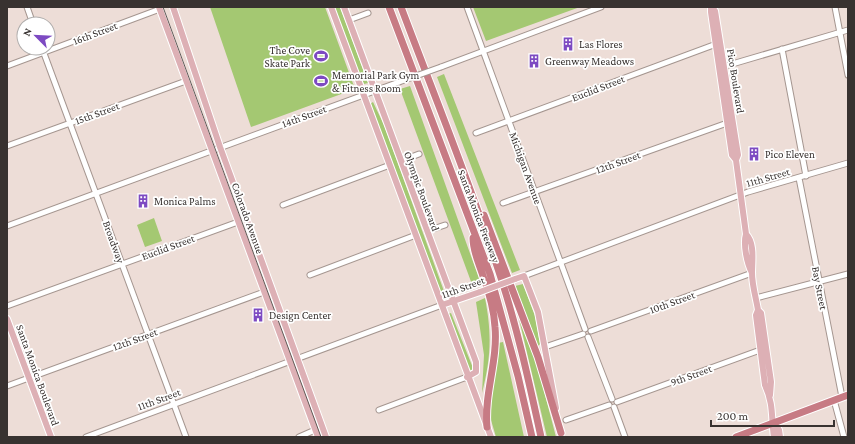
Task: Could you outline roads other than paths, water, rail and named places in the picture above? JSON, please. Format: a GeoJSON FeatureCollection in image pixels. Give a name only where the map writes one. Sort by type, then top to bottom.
{"type":"FeatureCollection","features":[{"type":"Feature","properties":{"kind":"highway","name":"Santa Monica Freeway"},"geometry":{"type":"LineString","coordinates":[[389,7],[472,233],[490,274],[502,314],[532,437]]}},
{"type":"Feature","properties":{"kind":"highway","name":"Santa Monica Freeway"},"geometry":{"type":"LineString","coordinates":[[401,7],[472,196],[499,273],[519,340],[541,437]]}},
{"type":"Feature","properties":{"kind":"highway"},"geometry":{"type":"LineString","coordinates":[[472,196],[484,216],[523,314],[562,435]]}},
{"type":"Feature","properties":{"kind":"highway"},"geometry":{"type":"LineString","coordinates":[[472,233],[473,248],[490,299],[496,330],[494,360],[486,405],[487,427]]}},
{"type":"Feature","properties":{"kind":"highway"},"geometry":{"type":"LineString","coordinates":[[736,437],[845,396]]}},
{"type":"Feature","properties":{"kind":"main road","name":"Colorado Avenue"},"geometry":{"type":"LineString","coordinates":[[173,7],[220,148],[326,437]]}},
{"type":"Feature","properties":{"kind":"main road","name":"Olympic Boulevard"},"geometry":{"type":"LineString","coordinates":[[331,7],[467,377],[491,437]]}},
{"type":"Feature","properties":{"kind":"main road","name":"Olympic Boulevard"},"geometry":{"type":"LineString","coordinates":[[344,7],[376,90],[452,302],[476,362],[476,372],[467,377]]}},
{"type":"Feature","properties":{"kind":"main road","name":"Pico Boulevard"},"geometry":{"type":"LineString","coordinates":[[712,7],[730,122],[732,155],[736,160],[749,266],[752,273],[758,310],[761,313],[763,349],[771,382],[770,395],[774,422],[774,437]]}},
{"type":"Feature","properties":{"kind":"main road","name":"Colorado Avenue"},"geometry":{"type":"LineString","coordinates":[[160,8],[318,437]]}},
{"type":"Feature","properties":{"kind":"main road"},"geometry":{"type":"LineString","coordinates":[[524,276],[538,312],[562,435]]}},
{"type":"Feature","properties":{"kind":"main road","name":"11th Street"},"geometry":{"type":"LineString","coordinates":[[442,306],[524,276]]}},
{"type":"Feature","properties":{"kind":"main road","name":"Santa Monica Boulevard"},"geometry":{"type":"LineString","coordinates":[[7,319],[51,437]]}},
{"type":"Feature","properties":{"kind":"main road","name":"Pico Boulevard"},"geometry":{"type":"LineString","coordinates":[[774,422],[779,430],[780,437]]}},
{"type":"Feature","properties":{"kind":"street","name":"Michigan Avenue"},"geometry":{"type":"LineString","coordinates":[[467,7],[586,331]]}},
{"type":"Feature","properties":{"kind":"street","name":"14th Street"},"geometry":{"type":"LineString","coordinates":[[7,226],[364,94],[483,52],[601,7]]}},
{"type":"Feature","properties":{"kind":"street"},"geometry":{"type":"LineString","coordinates":[[835,7],[848,75]]}},
{"type":"Feature","properties":{"kind":"street","name":"16th Street"},"geometry":{"type":"LineString","coordinates":[[56,45],[160,8]]}},
{"type":"Feature","properties":{"kind":"street"},"geometry":{"type":"LineString","coordinates":[[349,20],[368,13]]}},
{"type":"Feature","properties":{"kind":"street"},"geometry":{"type":"LineString","coordinates":[[721,67],[848,30]]}},
{"type":"Feature","properties":{"kind":"street","name":"Euclid Street"},"geometry":{"type":"LineString","coordinates":[[476,133],[718,44]]}},
{"type":"Feature","properties":{"kind":"street"},"geometry":{"type":"LineString","coordinates":[[782,49],[806,176]]}},
{"type":"Feature","properties":{"kind":"street","name":"16th Street"},"geometry":{"type":"LineString","coordinates":[[7,66],[30,56]]}},
{"type":"Feature","properties":{"kind":"street","name":"Broadway"},"geometry":{"type":"LineString","coordinates":[[45,56],[186,437]]}},
{"type":"Feature","properties":{"kind":"street","name":"15th Street"},"geometry":{"type":"LineString","coordinates":[[7,146],[186,81]]}},
{"type":"Feature","properties":{"kind":"street","name":"12th Street"},"geometry":{"type":"LineString","coordinates":[[503,203],[730,122]]}},
{"type":"Feature","properties":{"kind":"street"},"geometry":{"type":"LineString","coordinates":[[401,161],[419,154]]}},
{"type":"Feature","properties":{"kind":"street","name":"11th Street"},"geometry":{"type":"LineString","coordinates":[[524,276],[740,195],[848,163]]}},
{"type":"Feature","properties":{"kind":"street"},"geometry":{"type":"LineString","coordinates":[[283,205],[390,165]]}},
{"type":"Feature","properties":{"kind":"street","name":"Bay Street"},"geometry":{"type":"LineString","coordinates":[[799,178],[819,282],[845,396]]}},
{"type":"Feature","properties":{"kind":"street","name":"Euclid Street"},"geometry":{"type":"LineString","coordinates":[[7,306],[238,222]]}},
{"type":"Feature","properties":{"kind":"street"},"geometry":{"type":"LineString","coordinates":[[427,231],[445,225]]}},
{"type":"Feature","properties":{"kind":"street"},"geometry":{"type":"LineString","coordinates":[[310,275],[416,235]]}},
{"type":"Feature","properties":{"kind":"street","name":"10th Street"},"geometry":{"type":"LineString","coordinates":[[544,347],[752,273]]}},
{"type":"Feature","properties":{"kind":"street"},"geometry":{"type":"LineString","coordinates":[[756,298],[848,274]]}},
{"type":"Feature","properties":{"kind":"street","name":"12th Street"},"geometry":{"type":"LineString","coordinates":[[7,386],[264,292]]}},
{"type":"Feature","properties":{"kind":"street","name":"11th Street"},"geometry":{"type":"LineString","coordinates":[[86,437],[442,306]]}},
{"type":"Feature","properties":{"kind":"street"},"geometry":{"type":"LineString","coordinates":[[566,420],[611,406],[614,400],[588,337],[591,334],[586,331]]}},
{"type":"Feature","properties":{"kind":"street","name":"9th Street"},"geometry":{"type":"LineString","coordinates":[[614,400],[763,349]]}},
{"type":"Feature","properties":{"kind":"street"},"geometry":{"type":"LineString","coordinates":[[379,410],[467,377]]}},
{"type":"Feature","properties":{"kind":"street"},"geometry":{"type":"LineString","coordinates":[[834,400],[844,437]]}},
{"type":"Feature","properties":{"kind":"street"},"geometry":{"type":"LineString","coordinates":[[611,406],[625,437]]}},
{"type":"Feature","properties":{"kind":"street"},"geometry":{"type":"LineString","coordinates":[[299,437],[315,430]]}},
{"type":"Feature","properties":{"kind":"tram line"},"geometry":{"type":"LineString","coordinates":[[163,7],[321,437]]}},
{"type":"Feature","properties":{"kind":"place","name":"Las Flores"},"geometry":{"type":"Point","coordinates":[568,44]}},
{"type":"Feature","properties":{"kind":"place","name":"The Cove Skate Park"},"geometry":{"type":"Point","coordinates":[321,56]}},
{"type":"Feature","properties":{"kind":"place","name":"Greenway Meadows"},"geometry":{"type":"Point","coordinates":[534,61]}},
{"type":"Feature","properties":{"kind":"place","name":"Memorial Park Gym & Fitness Room"},"geometry":{"type":"Point","coordinates":[321,81]}},
{"type":"Feature","properties":{"kind":"place","name":"Pico Eleven"},"geometry":{"type":"Point","coordinates":[754,154]}},
{"type":"Feature","properties":{"kind":"place","name":"Monica Palms"},"geometry":{"type":"Point","coordinates":[143,201]}},
{"type":"Feature","properties":{"kind":"place","name":"Design Center"},"geometry":{"type":"Point","coordinates":[258,315]}}]}
